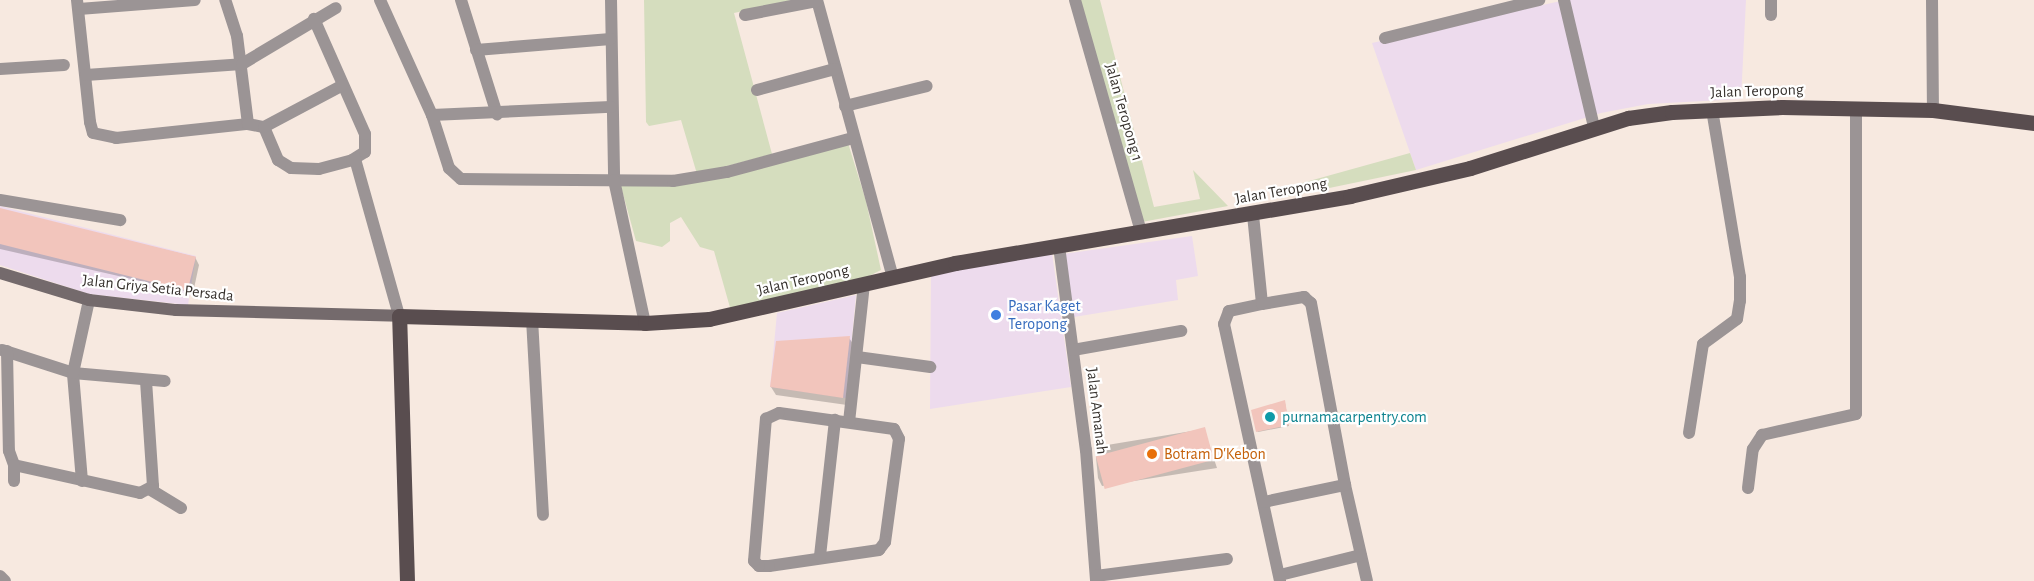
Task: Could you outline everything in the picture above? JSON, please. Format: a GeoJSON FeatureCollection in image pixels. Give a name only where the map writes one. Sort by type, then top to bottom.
{"type":"FeatureCollection","features":[{"type":"Feature","properties":{"kind":"main road","name":"Jalan Teropong"},"geometry":{"type":"LineString","coordinates":[[393,316],[645,323],[709,319],[893,277],[1059,246],[1253,215],[1470,168],[1628,118],[1712,110],[1856,109],[1933,110],[2034,123]]}},
{"type":"Feature","properties":{"kind":"main road"},"geometry":{"type":"LineString","coordinates":[[393,316],[407,581]]}},
{"type":"Feature","properties":{"kind":"street"},"geometry":{"type":"LineString","coordinates":[[195,0],[78,4],[93,133],[104,138],[248,124],[264,128],[343,85]]}},
{"type":"Feature","properties":{"kind":"street"},"geometry":{"type":"LineString","coordinates":[[225,0],[234,21],[242,64],[248,124]]}},
{"type":"Feature","properties":{"kind":"street"},"geometry":{"type":"LineString","coordinates":[[380,0],[432,115],[449,168],[461,179],[673,181],[727,172],[853,138]]}},
{"type":"Feature","properties":{"kind":"street"},"geometry":{"type":"LineString","coordinates":[[460,0],[497,114]]}},
{"type":"Feature","properties":{"kind":"street"},"geometry":{"type":"LineString","coordinates":[[611,0],[614,180],[645,323]]}},
{"type":"Feature","properties":{"kind":"street"},"geometry":{"type":"LineString","coordinates":[[745,15],[817,0],[893,277]]}},
{"type":"Feature","properties":{"kind":"street","name":"Jalan Teropong 1"},"geometry":{"type":"LineString","coordinates":[[1075,0],[1141,232]]}},
{"type":"Feature","properties":{"kind":"street"},"geometry":{"type":"LineString","coordinates":[[1385,38],[1539,0]]}},
{"type":"Feature","properties":{"kind":"street"},"geometry":{"type":"LineString","coordinates":[[1564,0],[1594,127]]}},
{"type":"Feature","properties":{"kind":"street"},"geometry":{"type":"LineString","coordinates":[[1771,0],[1771,15]]}},
{"type":"Feature","properties":{"kind":"street"},"geometry":{"type":"LineString","coordinates":[[1932,0],[1933,110]]}},
{"type":"Feature","properties":{"kind":"street"},"geometry":{"type":"LineString","coordinates":[[86,75],[242,64],[336,8]]}},
{"type":"Feature","properties":{"kind":"street"},"geometry":{"type":"LineString","coordinates":[[264,128],[278,159],[291,168],[319,169],[355,159],[365,152],[365,134],[314,20]]}},
{"type":"Feature","properties":{"kind":"street"},"geometry":{"type":"LineString","coordinates":[[476,50],[611,39]]}},
{"type":"Feature","properties":{"kind":"street"},"geometry":{"type":"LineString","coordinates":[[0,69],[64,65]]}},
{"type":"Feature","properties":{"kind":"street"},"geometry":{"type":"LineString","coordinates":[[757,90],[835,69]]}},
{"type":"Feature","properties":{"kind":"street"},"geometry":{"type":"LineString","coordinates":[[845,106],[927,86]]}},
{"type":"Feature","properties":{"kind":"street"},"geometry":{"type":"LineString","coordinates":[[432,115],[497,114],[611,107]]}},
{"type":"Feature","properties":{"kind":"street"},"geometry":{"type":"LineString","coordinates":[[1748,488],[1754,449],[1762,435],[1856,414],[1856,109]]}},
{"type":"Feature","properties":{"kind":"street"},"geometry":{"type":"LineString","coordinates":[[1689,433],[1703,344],[1737,319],[1740,301],[1740,277],[1712,110]]}},
{"type":"Feature","properties":{"kind":"street"},"geometry":{"type":"LineString","coordinates":[[355,159],[393,316]]}},
{"type":"Feature","properties":{"kind":"street"},"geometry":{"type":"LineString","coordinates":[[0,200],[120,220]]}},
{"type":"Feature","properties":{"kind":"street"},"geometry":{"type":"LineString","coordinates":[[1253,215],[1262,304]]}},
{"type":"Feature","properties":{"kind":"street","name":"Jalan Amanah"},"geometry":{"type":"LineString","coordinates":[[1059,246],[1073,350],[1096,578]]}},
{"type":"Feature","properties":{"kind":"street","name":"Jalan Griya Setia Persada"},"geometry":{"type":"LineString","coordinates":[[0,273],[89,300],[231,314],[393,316]]}},
{"type":"Feature","properties":{"kind":"street"},"geometry":{"type":"LineString","coordinates":[[849,422],[864,285]]}},
{"type":"Feature","properties":{"kind":"street"},"geometry":{"type":"LineString","coordinates":[[1361,555],[1280,578],[1224,324],[1229,311],[1309,298],[1345,485],[1367,581]]}},
{"type":"Feature","properties":{"kind":"street"},"geometry":{"type":"LineString","coordinates":[[82,481],[73,373],[89,300]]}},
{"type":"Feature","properties":{"kind":"street"},"geometry":{"type":"LineString","coordinates":[[532,319],[543,516]]}},
{"type":"Feature","properties":{"kind":"street"},"geometry":{"type":"LineString","coordinates":[[1073,350],[1181,331]]}},
{"type":"Feature","properties":{"kind":"street"},"geometry":{"type":"LineString","coordinates":[[14,481],[14,465],[9,452],[3,350],[73,373],[165,381]]}},
{"type":"Feature","properties":{"kind":"street"},"geometry":{"type":"LineString","coordinates":[[857,357],[930,366]]}},
{"type":"Feature","properties":{"kind":"street"},"geometry":{"type":"LineString","coordinates":[[146,380],[151,490]]}},
{"type":"Feature","properties":{"kind":"street"},"geometry":{"type":"LineString","coordinates":[[779,413],[849,422],[894,429],[899,439],[885,542],[874,552],[820,556],[759,566],[754,561],[766,419],[779,413]]}},
{"type":"Feature","properties":{"kind":"street"},"geometry":{"type":"LineString","coordinates":[[820,556],[835,420]]}},
{"type":"Feature","properties":{"kind":"street"},"geometry":{"type":"LineString","coordinates":[[14,465],[140,493],[151,490],[181,508]]}},
{"type":"Feature","properties":{"kind":"street"},"geometry":{"type":"LineString","coordinates":[[1264,502],[1345,485]]}},
{"type":"Feature","properties":{"kind":"street"},"geometry":{"type":"LineString","coordinates":[[1096,578],[1227,559]]}},
{"type":"Feature","properties":{"kind":"street"},"geometry":{"type":"LineString","coordinates":[[0,576],[5,581]]}},
{"type":"Feature","properties":{"kind":"shaded area"},"geometry":{"type":"Polygon","coordinates":[[[1565,0],[1746,0],[1741,99],[1648,104],[1601,113],[1416,170],[1372,43],[1565,0]]]}},
{"type":"Feature","properties":{"kind":"shaded area"},"geometry":{"type":"Polygon","coordinates":[[[0,206],[196,256],[188,305],[89,294],[0,265],[0,206]]]}},
{"type":"Feature","properties":{"kind":"shaded area"},"geometry":{"type":"Polygon","coordinates":[[[1192,236],[1198,276],[1176,280],[1178,300],[1074,317],[1063,254],[1192,236]]]}},
{"type":"Feature","properties":{"kind":"shaded area","name":"Pasar Kaget Teropong"},"geometry":{"type":"Polygon","coordinates":[[[1052,253],[1071,387],[930,409],[931,275],[1052,253]]]}},
{"type":"Feature","properties":{"kind":"shaded area"},"geometry":{"type":"Polygon","coordinates":[[[856,295],[846,398],[770,387],[777,313],[856,295]]]}},
{"type":"Feature","properties":{"kind":"green space"},"geometry":{"type":"Polygon","coordinates":[[[644,0],[793,0],[734,13],[772,154],[697,174],[681,120],[649,126],[646,122],[644,0]]]}},
{"type":"Feature","properties":{"kind":"green space"},"geometry":{"type":"Polygon","coordinates":[[[1080,0],[1100,0],[1154,207],[1200,199],[1193,170],[1228,206],[1142,222],[1080,0]]]}},
{"type":"Feature","properties":{"kind":"green space"},"geometry":{"type":"Polygon","coordinates":[[[848,143],[866,201],[881,270],[865,278],[731,311],[714,251],[700,247],[681,217],[670,223],[670,241],[662,247],[636,241],[620,183],[648,183],[848,143]]]}},
{"type":"Feature","properties":{"kind":"green space"},"geometry":{"type":"Polygon","coordinates":[[[1410,153],[1416,170],[1286,197],[1284,188],[1410,153]]]}},
{"type":"Feature","properties":{"kind":"building"},"geometry":{"type":"Polygon","coordinates":[[[0,208],[196,257],[188,291],[0,244],[0,208]]]}},
{"type":"Feature","properties":{"kind":"building"},"geometry":{"type":"Polygon","coordinates":[[[850,336],[843,398],[770,387],[776,341],[850,336]]]}},
{"type":"Feature","properties":{"kind":"building","name":"purnamacarpentry.com"},"geometry":{"type":"Polygon","coordinates":[[[1285,400],[1289,425],[1256,432],[1251,410],[1285,400]]]}},
{"type":"Feature","properties":{"kind":"building","name":"Botram D'Kebon"},"geometry":{"type":"Polygon","coordinates":[[[1205,427],[1214,460],[1105,489],[1096,456],[1205,427]]]}},
{"type":"Feature","properties":{"kind":"place","name":"Pasar Kaget Teropong"},"geometry":{"type":"Point","coordinates":[996,315]}},
{"type":"Feature","properties":{"kind":"place","name":"purnamacarpentry.com"},"geometry":{"type":"Point","coordinates":[1270,417]}},
{"type":"Feature","properties":{"kind":"place","name":"Botram D'Kebon"},"geometry":{"type":"Point","coordinates":[1152,454]}}]}
